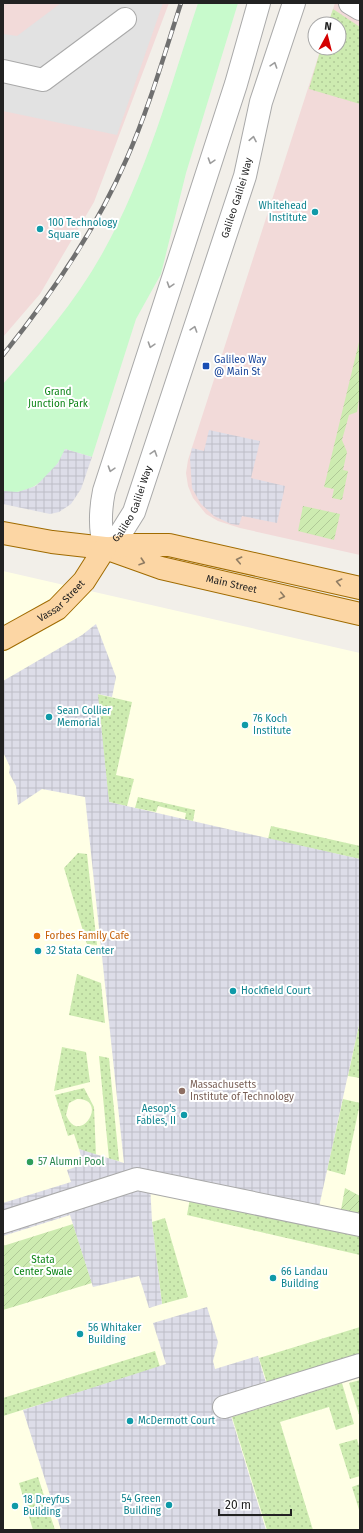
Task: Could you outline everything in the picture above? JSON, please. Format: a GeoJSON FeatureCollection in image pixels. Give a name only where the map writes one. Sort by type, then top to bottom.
{"type":"FeatureCollection","features":[{"type":"Feature","properties":{"kind":"main road","name":"Main Street"},"geometry":{"type":"LineString","coordinates":[[3,533],[52,542],[106,548],[161,568],[360,614]]}},
{"type":"Feature","properties":{"kind":"main road","name":"Main Street"},"geometry":{"type":"LineString","coordinates":[[106,548],[128,545],[169,545],[360,588]]}},
{"type":"Feature","properties":{"kind":"main road","name":"Vassar Street"},"geometry":{"type":"LineString","coordinates":[[3,639],[57,609],[84,581],[106,548]]}},
{"type":"Feature","properties":{"kind":"street","name":"Galileo Galilei Way"},"geometry":{"type":"LineString","coordinates":[[259,3],[236,84],[104,491],[101,507],[100,534],[106,548],[119,536],[134,512],[244,176],[261,102],[294,3]]}},
{"type":"Feature","properties":{"kind":"street"},"geometry":{"type":"LineString","coordinates":[[350,3],[360,9]]}},
{"type":"Feature","properties":{"kind":"street"},"geometry":{"type":"LineString","coordinates":[[3,71],[44,80],[125,19]]}},
{"type":"Feature","properties":{"kind":"street"},"geometry":{"type":"LineString","coordinates":[[3,1222],[137,1179],[360,1225]]}},
{"type":"Feature","properties":{"kind":"street"},"geometry":{"type":"LineString","coordinates":[[224,1407],[360,1365]]}},
{"type":"Feature","properties":{"kind":"shaded area"},"geometry":{"type":"Polygon","coordinates":[[[3,3],[169,3],[94,202],[40,294],[3,337],[3,3]]]}},
{"type":"Feature","properties":{"kind":"shaded area"},"geometry":{"type":"Polygon","coordinates":[[[61,3],[163,3],[117,135],[3,111],[3,34],[17,36],[61,3]]]}},
{"type":"Feature","properties":{"kind":"shaded area","name":"Whitehead Institute"},"geometry":{"type":"Polygon","coordinates":[[[335,3],[360,3],[360,555],[240,528],[218,521],[206,514],[193,498],[188,486],[186,473],[188,460],[318,56],[347,56],[347,16],[331,16],[335,3]]]}},
{"type":"Feature","properties":{"kind":"shaded area"},"geometry":{"type":"Polygon","coordinates":[[[209,430],[260,441],[251,478],[285,486],[277,523],[242,516],[239,525],[231,524],[214,516],[201,504],[192,488],[190,458],[192,448],[204,451],[209,430]]]}},
{"type":"Feature","properties":{"kind":"shaded area"},"geometry":{"type":"Polygon","coordinates":[[[65,449],[92,457],[81,489],[71,504],[59,512],[50,514],[3,504],[3,491],[18,492],[36,486],[58,463],[65,449]]]}},
{"type":"Feature","properties":{"kind":"shaded area","name":"Massachusetts Institute of Technology"},"geometry":{"type":"Polygon","coordinates":[[[3,571],[360,653],[360,1530],[3,1530],[3,571]]]}},
{"type":"Feature","properties":{"kind":"shaded area","name":"Hockfield Court"},"geometry":{"type":"Polygon","coordinates":[[[96,624],[116,677],[112,697],[98,694],[109,802],[360,859],[360,1020],[317,1216],[150,1183],[152,1222],[162,1304],[149,1308],[139,1276],[93,1287],[70,1215],[3,1236],[3,1203],[71,1182],[67,1170],[83,1164],[79,1149],[124,1163],[85,797],[42,789],[18,805],[16,786],[9,773],[10,767],[3,752],[3,681],[82,635],[96,624]]]}},
{"type":"Feature","properties":{"kind":"shaded area","name":"McDermott Court"},"geometry":{"type":"Polygon","coordinates":[[[207,1307],[218,1342],[213,1361],[215,1369],[258,1356],[272,1403],[231,1416],[266,1530],[61,1530],[23,1410],[166,1364],[153,1323],[207,1307]]]}},
{"type":"Feature","properties":{"kind":"green space","name":"Grand Junction Park"},"geometry":{"type":"Polygon","coordinates":[[[198,3],[238,3],[186,173],[161,274],[136,319],[92,457],[65,449],[55,467],[41,482],[23,491],[3,491],[3,384],[30,354],[68,306],[102,254],[118,224],[132,194],[156,131],[198,3]]]}},
{"type":"Feature","properties":{"kind":"green space"},"geometry":{"type":"Polygon","coordinates":[[[333,9],[344,16],[331,16],[333,9]]]}},
{"type":"Feature","properties":{"kind":"green space"},"geometry":{"type":"Polygon","coordinates":[[[347,18],[360,27],[360,104],[309,89],[319,56],[347,56],[347,18]]]}},
{"type":"Feature","properties":{"kind":"green space"},"geometry":{"type":"Polygon","coordinates":[[[359,342],[360,392],[357,412],[349,415],[342,440],[347,452],[343,470],[348,471],[342,500],[332,498],[334,489],[324,487],[359,342]]]}},
{"type":"Feature","properties":{"kind":"green space"},"geometry":{"type":"Polygon","coordinates":[[[303,506],[340,514],[334,540],[298,531],[303,506]]]}},
{"type":"Feature","properties":{"kind":"green space"},"geometry":{"type":"Polygon","coordinates":[[[97,694],[132,702],[116,775],[134,779],[127,806],[109,802],[97,694]]]}},
{"type":"Feature","properties":{"kind":"green space"},"geometry":{"type":"Polygon","coordinates":[[[138,797],[195,810],[193,821],[185,819],[186,813],[158,806],[156,812],[135,808],[138,797]]]}},
{"type":"Feature","properties":{"kind":"green space"},"geometry":{"type":"Polygon","coordinates":[[[271,826],[360,846],[360,859],[268,839],[271,826]]]}},
{"type":"Feature","properties":{"kind":"green space"},"geometry":{"type":"Polygon","coordinates":[[[78,853],[87,854],[97,945],[87,944],[64,868],[78,853]]]}},
{"type":"Feature","properties":{"kind":"green space"},"geometry":{"type":"Polygon","coordinates":[[[77,974],[101,983],[105,1023],[69,1015],[77,974]]]}},
{"type":"Feature","properties":{"kind":"green space"},"geometry":{"type":"Polygon","coordinates":[[[360,1020],[360,1078],[348,1076],[360,1020]]]}},
{"type":"Feature","properties":{"kind":"green space"},"geometry":{"type":"Polygon","coordinates":[[[62,1047],[86,1052],[90,1082],[54,1091],[62,1047]]]}},
{"type":"Feature","properties":{"kind":"green space"},"geometry":{"type":"Polygon","coordinates":[[[99,1056],[109,1058],[119,1161],[109,1159],[99,1056]]]}},
{"type":"Feature","properties":{"kind":"green space"},"geometry":{"type":"Polygon","coordinates":[[[84,1088],[94,1107],[96,1156],[79,1149],[74,1134],[68,1136],[55,1095],[84,1088]],[[77,1099],[69,1103],[66,1115],[72,1124],[78,1126],[84,1124],[89,1119],[92,1112],[91,1106],[87,1101],[77,1099]]]}},
{"type":"Feature","properties":{"kind":"green space"},"geometry":{"type":"Polygon","coordinates":[[[343,1099],[360,1103],[345,1175],[327,1170],[343,1099]]]}},
{"type":"Feature","properties":{"kind":"green space"},"geometry":{"type":"Polygon","coordinates":[[[345,1188],[360,1196],[360,1214],[341,1210],[345,1188]]]}},
{"type":"Feature","properties":{"kind":"green space"},"geometry":{"type":"Polygon","coordinates":[[[190,1198],[360,1237],[360,1255],[187,1215],[190,1198]]]}},
{"type":"Feature","properties":{"kind":"green space"},"geometry":{"type":"Polygon","coordinates":[[[165,1218],[188,1297],[162,1304],[152,1222],[165,1218]]]}},
{"type":"Feature","properties":{"kind":"green space","name":"Stata Center Swale"},"geometry":{"type":"Polygon","coordinates":[[[73,1224],[92,1283],[3,1310],[3,1246],[73,1224]]]}},
{"type":"Feature","properties":{"kind":"green space"},"geometry":{"type":"Polygon","coordinates":[[[360,1327],[360,1358],[268,1386],[259,1358],[360,1327]]]}},
{"type":"Feature","properties":{"kind":"green space"},"geometry":{"type":"Polygon","coordinates":[[[155,1351],[160,1367],[3,1416],[3,1398],[155,1351]]]}},
{"type":"Feature","properties":{"kind":"green space"},"geometry":{"type":"Polygon","coordinates":[[[360,1380],[360,1418],[349,1383],[360,1380]]]}},
{"type":"Feature","properties":{"kind":"green space"},"geometry":{"type":"Polygon","coordinates":[[[342,1383],[354,1424],[336,1430],[329,1407],[280,1422],[313,1530],[267,1530],[232,1417],[342,1383]]]}},
{"type":"Feature","properties":{"kind":"green space"},"geometry":{"type":"Polygon","coordinates":[[[357,1439],[360,1450],[360,1476],[350,1479],[339,1444],[357,1439]]]}},
{"type":"Feature","properties":{"kind":"green space"},"geometry":{"type":"Polygon","coordinates":[[[38,1477],[55,1530],[33,1530],[19,1483],[38,1477]]]}},
{"type":"Feature","properties":{"kind":"green space"},"geometry":{"type":"Polygon","coordinates":[[[360,1484],[360,1513],[352,1487],[360,1484]]]}},
{"type":"Feature","properties":{"kind":"railway"},"geometry":{"type":"LineString","coordinates":[[3,355],[39,309],[72,261],[115,185],[142,120],[181,3]]}},
{"type":"Feature","properties":{"kind":"place","name":"Whitehead Institute"},"geometry":{"type":"Point","coordinates":[315,212]}},
{"type":"Feature","properties":{"kind":"place","name":"100 Technology Square"},"geometry":{"type":"Point","coordinates":[40,229]}},
{"type":"Feature","properties":{"kind":"place","name":"Galileo Way @ Main St"},"geometry":{"type":"Point","coordinates":[206,366]}},
{"type":"Feature","properties":{"kind":"place","name":"Sean Collier Memorial"},"geometry":{"type":"Point","coordinates":[49,717]}},
{"type":"Feature","properties":{"kind":"place","name":"76 Koch Institute"},"geometry":{"type":"Point","coordinates":[245,725]}},
{"type":"Feature","properties":{"kind":"place","name":"Forbes Family Cafe"},"geometry":{"type":"Point","coordinates":[37,936]}},
{"type":"Feature","properties":{"kind":"place","name":"32 Stata Center"},"geometry":{"type":"Point","coordinates":[38,951]}},
{"type":"Feature","properties":{"kind":"place","name":"Hockfield Court"},"geometry":{"type":"Point","coordinates":[233,991]}},
{"type":"Feature","properties":{"kind":"place","name":"Massachusetts Institute of Technology"},"geometry":{"type":"Point","coordinates":[182,1091]}},
{"type":"Feature","properties":{"kind":"place","name":"Aesop's Fables, II"},"geometry":{"type":"Point","coordinates":[184,1115]}},
{"type":"Feature","properties":{"kind":"place","name":"57 Alumni Pool"},"geometry":{"type":"Point","coordinates":[30,1162]}},
{"type":"Feature","properties":{"kind":"place","name":"66 Landau Building"},"geometry":{"type":"Point","coordinates":[273,1278]}},
{"type":"Feature","properties":{"kind":"place","name":"56 Whitaker Building"},"geometry":{"type":"Point","coordinates":[80,1334]}},
{"type":"Feature","properties":{"kind":"place","name":"McDermott Court"},"geometry":{"type":"Point","coordinates":[130,1421]}},
{"type":"Feature","properties":{"kind":"place","name":"54 Green Building"},"geometry":{"type":"Point","coordinates":[169,1505]}},
{"type":"Feature","properties":{"kind":"place","name":"18 Dreyfus Building"},"geometry":{"type":"Point","coordinates":[15,1506]}}]}
